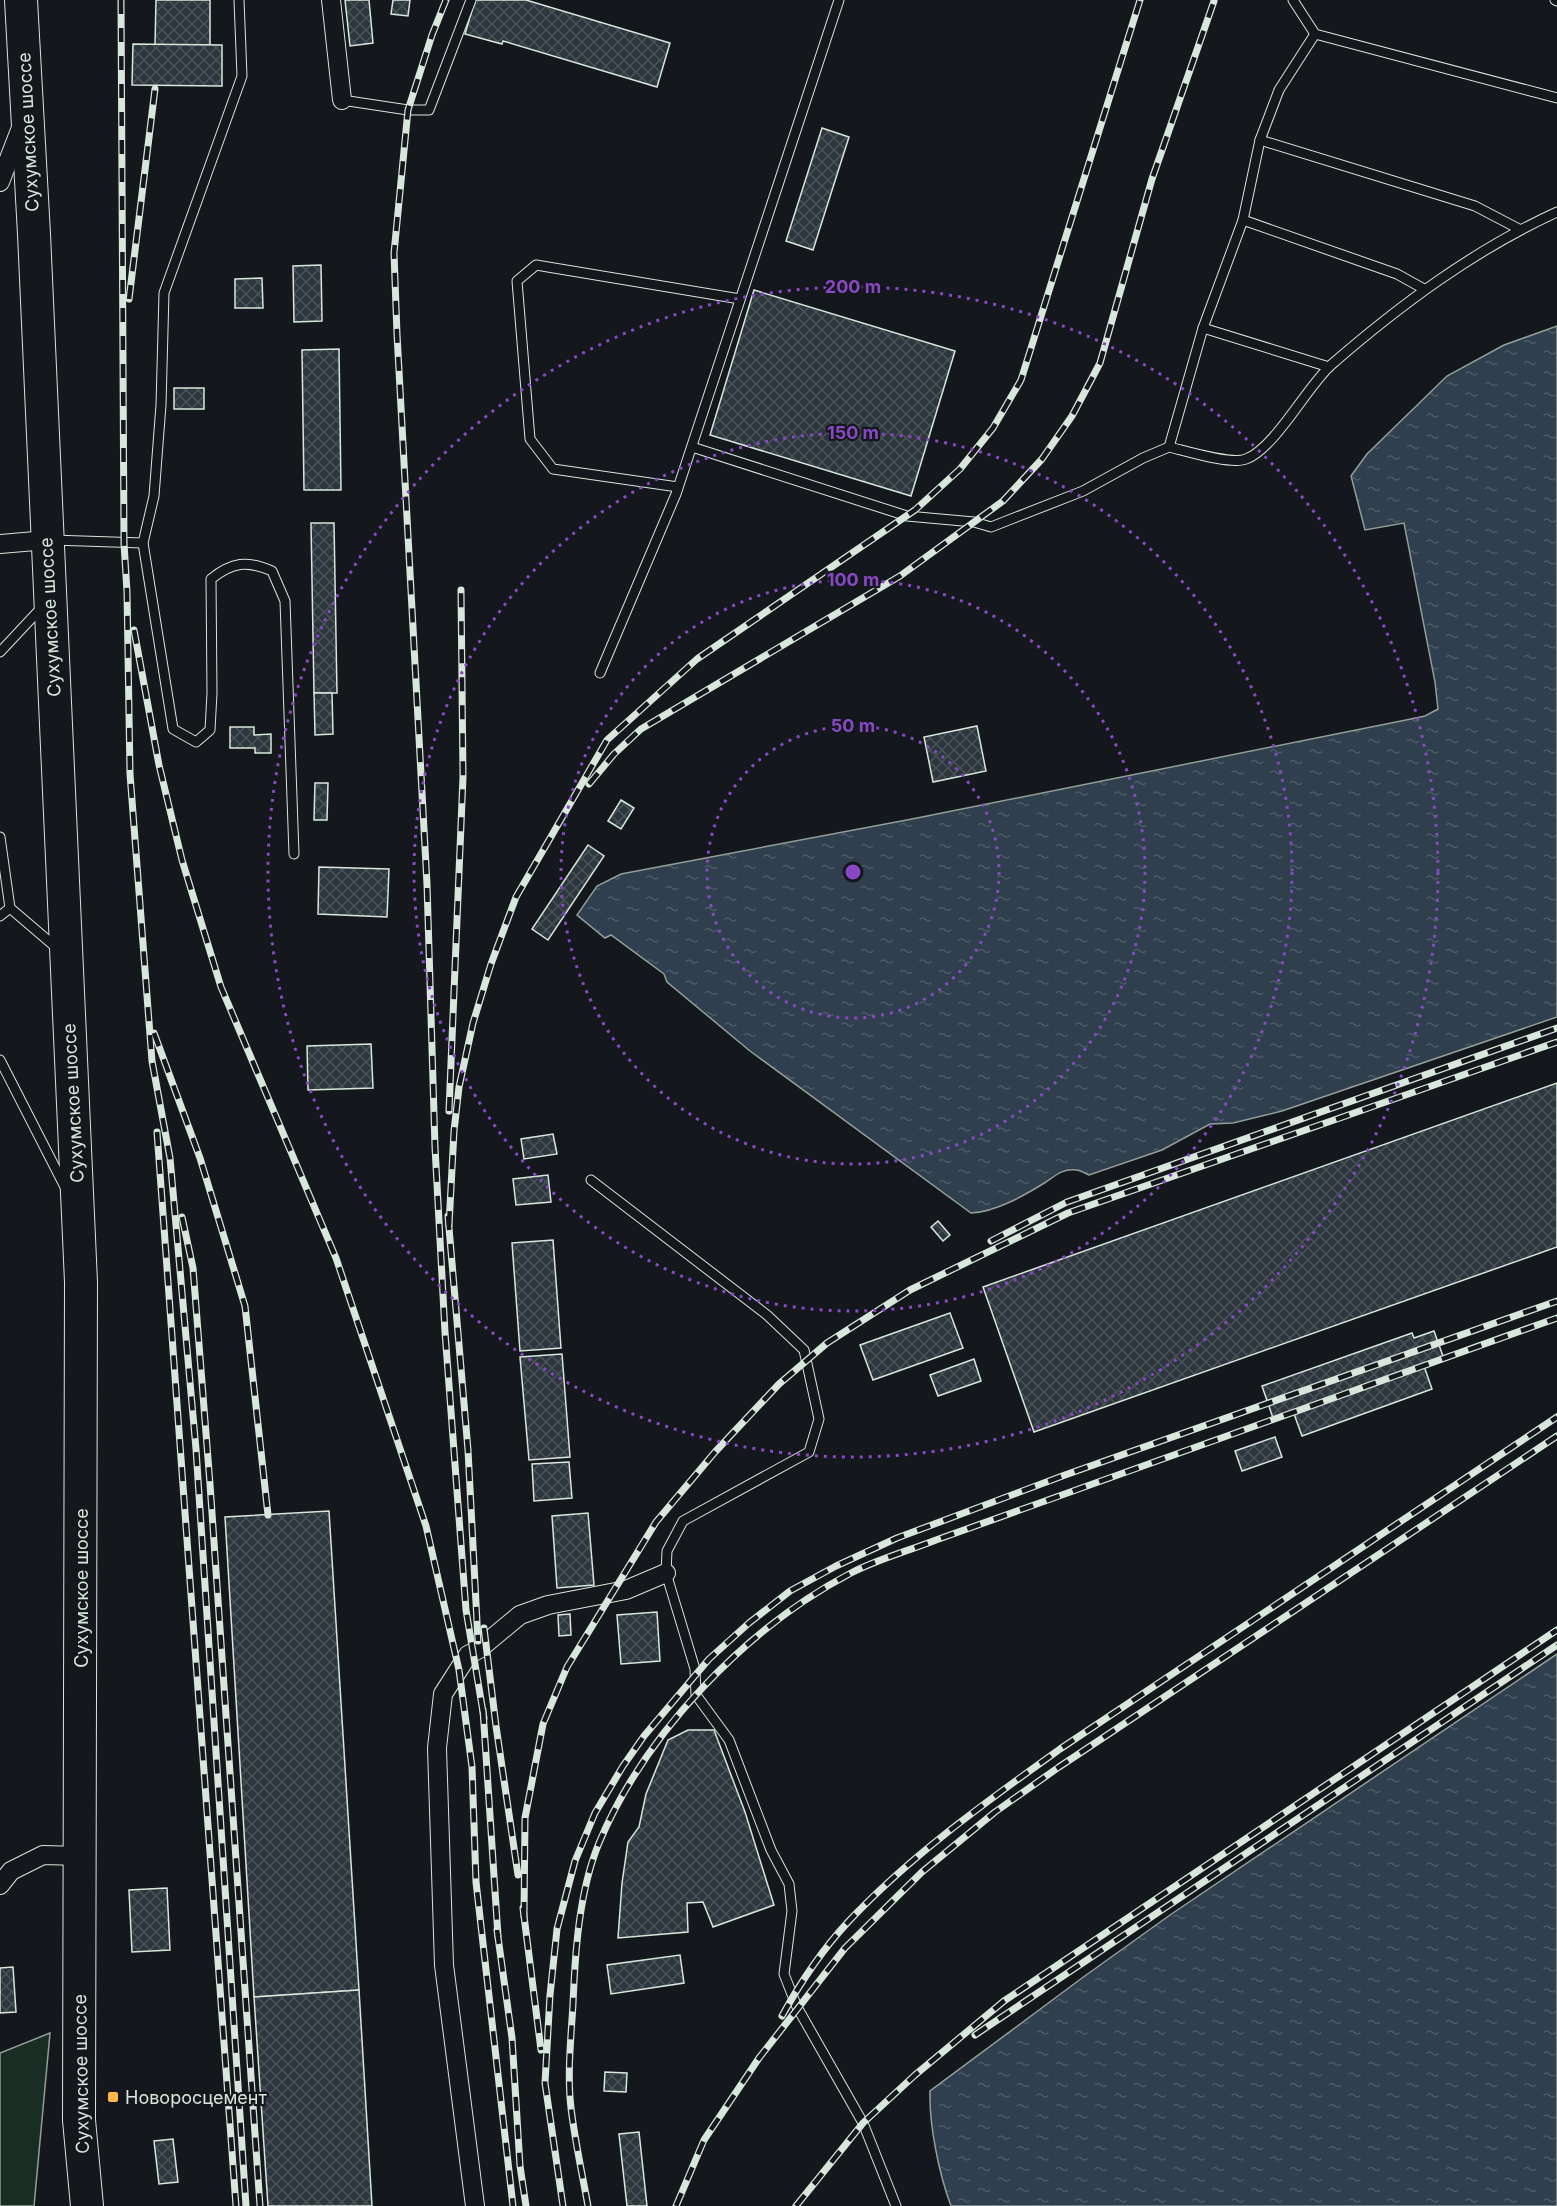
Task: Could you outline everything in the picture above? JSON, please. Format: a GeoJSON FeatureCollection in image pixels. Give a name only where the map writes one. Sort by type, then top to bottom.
{"type":"FeatureCollection","features":[{"type":"Feature","properties":{"kind":"highway","name":"Сухумское шоссе"},"geometry":{"type":"LineString","coordinates":[[21,0],[81,1282],[79,2120],[87,2206]]}},
{"type":"Feature","properties":{"kind":"street"},"geometry":{"type":"LineString","coordinates":[[331,0],[342,100]]}},
{"type":"Feature","properties":{"kind":"street"},"geometry":{"type":"LineString","coordinates":[[0,182],[27,112]]}},
{"type":"Feature","properties":{"kind":"street"},"geometry":{"type":"LineString","coordinates":[[0,544],[47,540]]}},
{"type":"Feature","properties":{"kind":"street"},"geometry":{"type":"LineString","coordinates":[[475,2206],[444,1965],[437,1748],[443,1694],[468,1655],[479,1649],[520,1615],[548,1605],[626,1590],[666,1573]]}},
{"type":"Feature","properties":{"kind":"street"},"geometry":{"type":"LineString","coordinates":[[0,1885],[11,1871],[43,1855],[80,1856]]}},
{"type":"Feature","properties":{"kind":"lane"},"geometry":{"type":"LineString","coordinates":[[239,0],[242,76],[164,293],[161,405],[154,496],[143,543],[173,729],[196,742],[210,730],[211,579],[226,567],[255,564],[272,571],[285,602],[294,854]]}},
{"type":"Feature","properties":{"kind":"lane"},"geometry":{"type":"LineString","coordinates":[[342,100],[408,110],[429,110],[471,0]]}},
{"type":"Feature","properties":{"kind":"lane"},"geometry":{"type":"LineString","coordinates":[[600,673],[678,487],[839,0]]}},
{"type":"Feature","properties":{"kind":"lane"},"geometry":{"type":"LineString","coordinates":[[1296,1],[1315,34],[1557,99]]}},
{"type":"Feature","properties":{"kind":"lane"},"geometry":{"type":"LineString","coordinates":[[1170,447],[1203,328],[1243,220],[1260,140],[1279,90],[1315,34]]}},
{"type":"Feature","properties":{"kind":"lane"},"geometry":{"type":"LineString","coordinates":[[1260,140],[1475,206],[1519,229]]}},
{"type":"Feature","properties":{"kind":"lane"},"geometry":{"type":"LineString","coordinates":[[692,447],[907,516],[974,522],[991,527],[1083,491],[1143,458],[1170,447],[1224,459],[1245,460],[1264,447],[1329,367],[1424,289],[1519,229],[1557,212]]}},
{"type":"Feature","properties":{"kind":"lane"},"geometry":{"type":"LineString","coordinates":[[1243,220],[1397,274],[1424,289]]}},
{"type":"Feature","properties":{"kind":"lane"},"geometry":{"type":"LineString","coordinates":[[678,487],[553,469],[530,439],[518,281],[536,266],[740,299]]}},
{"type":"Feature","properties":{"kind":"lane"},"geometry":{"type":"LineString","coordinates":[[1203,328],[1329,367]]}},
{"type":"Feature","properties":{"kind":"lane"},"geometry":{"type":"LineString","coordinates":[[47,540],[143,543]]}},
{"type":"Feature","properties":{"kind":"lane"},"geometry":{"type":"LineString","coordinates":[[0,652],[50,599]]}},
{"type":"Feature","properties":{"kind":"lane"},"geometry":{"type":"LineString","coordinates":[[0,837],[10,908],[66,957]]}},
{"type":"Feature","properties":{"kind":"lane"},"geometry":{"type":"LineString","coordinates":[[0,916],[10,908]]}},
{"type":"Feature","properties":{"kind":"lane"},"geometry":{"type":"LineString","coordinates":[[0,1060],[78,1214]]}},
{"type":"Feature","properties":{"kind":"lane"},"geometry":{"type":"LineString","coordinates":[[591,1180],[768,1315],[804,1350],[819,1419],[809,1452],[683,1521],[667,1551],[666,1573],[695,1669],[696,1695],[729,1740],[771,1850],[789,1884],[792,1911],[784,1974],[797,2007],[863,2123],[896,2206]]}},
{"type":"Feature","properties":{"kind":"green space"},"geometry":{"type":"Polygon","coordinates":[[[50,2033],[34,2206],[0,2206],[0,2053],[50,2033]]]}},
{"type":"Feature","properties":{"kind":"water"},"geometry":{"type":"Polygon","coordinates":[[[1557,326],[1557,1017],[1282,1111],[1233,1123],[1210,1124],[1162,1150],[1089,1175],[1078,1170],[1063,1171],[1010,1202],[990,1210],[971,1213],[750,1051],[667,982],[664,974],[611,935],[605,938],[577,915],[597,886],[621,874],[912,819],[1406,720],[1425,716],[1438,709],[1435,682],[1404,523],[1365,530],[1351,476],[1367,454],[1447,376],[1504,345],[1557,326]]]}},
{"type":"Feature","properties":{"kind":"water"},"geometry":{"type":"Polygon","coordinates":[[[1557,1654],[1557,2206],[951,2206],[936,2149],[931,2119],[930,2091],[1170,1915],[1557,1654]]]}},
{"type":"Feature","properties":{"kind":"building"},"geometry":{"type":"Polygon","coordinates":[[[156,0],[210,0],[210,45],[155,45],[156,0]]]}},
{"type":"Feature","properties":{"kind":"building"},"geometry":{"type":"Polygon","coordinates":[[[345,0],[369,0],[373,43],[350,46],[345,0]]]}},
{"type":"Feature","properties":{"kind":"building"},"geometry":{"type":"Polygon","coordinates":[[[393,0],[410,0],[408,16],[391,14],[393,0]]]}},
{"type":"Feature","properties":{"kind":"building"},"geometry":{"type":"Polygon","coordinates":[[[475,0],[526,0],[670,43],[657,87],[503,41],[502,44],[465,34],[475,0]]]}},
{"type":"Feature","properties":{"kind":"building"},"geometry":{"type":"Polygon","coordinates":[[[133,44],[222,45],[222,86],[132,85],[133,44]]]}},
{"type":"Feature","properties":{"kind":"building"},"geometry":{"type":"Polygon","coordinates":[[[822,128],[849,137],[813,250],[786,241],[822,128]]]}},
{"type":"Feature","properties":{"kind":"building"},"geometry":{"type":"Polygon","coordinates":[[[321,265],[322,321],[294,322],[293,266],[321,265]]]}},
{"type":"Feature","properties":{"kind":"building"},"geometry":{"type":"Polygon","coordinates":[[[262,278],[263,308],[235,308],[235,279],[262,278]]]}},
{"type":"Feature","properties":{"kind":"building"},"geometry":{"type":"Polygon","coordinates":[[[754,290],[955,351],[911,496],[710,435],[754,290]]]}},
{"type":"Feature","properties":{"kind":"building"},"geometry":{"type":"Polygon","coordinates":[[[339,349],[341,490],[304,490],[302,350],[339,349]]]}},
{"type":"Feature","properties":{"kind":"building"},"geometry":{"type":"Polygon","coordinates":[[[174,388],[204,388],[204,409],[174,409],[174,388]]]}},
{"type":"Feature","properties":{"kind":"building"},"geometry":{"type":"Polygon","coordinates":[[[311,523],[334,523],[337,693],[314,693],[311,523]]]}},
{"type":"Feature","properties":{"kind":"building"},"geometry":{"type":"Polygon","coordinates":[[[314,693],[332,693],[333,734],[315,735],[314,693]]]}},
{"type":"Feature","properties":{"kind":"building"},"geometry":{"type":"Polygon","coordinates":[[[977,726],[986,771],[933,782],[924,737],[977,726]]]}},
{"type":"Feature","properties":{"kind":"building"},"geometry":{"type":"Polygon","coordinates":[[[230,727],[254,727],[254,735],[271,734],[271,753],[255,753],[255,748],[230,748],[230,727]]]}},
{"type":"Feature","properties":{"kind":"building"},"geometry":{"type":"Polygon","coordinates":[[[315,783],[328,783],[327,820],[314,820],[315,783]]]}},
{"type":"Feature","properties":{"kind":"building"},"geometry":{"type":"Polygon","coordinates":[[[621,800],[634,808],[621,829],[608,821],[621,800]]]}},
{"type":"Feature","properties":{"kind":"building"},"geometry":{"type":"Polygon","coordinates":[[[588,845],[604,856],[548,940],[532,929],[588,845]]]}},
{"type":"Feature","properties":{"kind":"building"},"geometry":{"type":"Polygon","coordinates":[[[319,867],[389,869],[387,917],[318,914],[319,867]]]}},
{"type":"Feature","properties":{"kind":"building"},"geometry":{"type":"Polygon","coordinates":[[[371,1044],[373,1088],[308,1090],[307,1046],[371,1044]]]}},
{"type":"Feature","properties":{"kind":"building"},"geometry":{"type":"Polygon","coordinates":[[[1557,1083],[1557,1247],[1034,1432],[983,1287],[1557,1083]]]}},
{"type":"Feature","properties":{"kind":"building"},"geometry":{"type":"Polygon","coordinates":[[[553,1134],[557,1154],[524,1159],[521,1139],[553,1134]]]}},
{"type":"Feature","properties":{"kind":"building"},"geometry":{"type":"Polygon","coordinates":[[[548,1175],[551,1202],[516,1205],[513,1179],[548,1175]]]}},
{"type":"Feature","properties":{"kind":"building"},"geometry":{"type":"Polygon","coordinates":[[[938,1221],[950,1235],[943,1241],[931,1227],[938,1221]]]}},
{"type":"Feature","properties":{"kind":"building"},"geometry":{"type":"Polygon","coordinates":[[[553,1240],[561,1348],[520,1351],[512,1243],[553,1240]]]}},
{"type":"Feature","properties":{"kind":"building"},"geometry":{"type":"Polygon","coordinates":[[[950,1313],[963,1348],[873,1380],[860,1345],[950,1313]]]}},
{"type":"Feature","properties":{"kind":"building"},"geometry":{"type":"Polygon","coordinates":[[[1434,1331],[1444,1359],[1424,1366],[1432,1389],[1302,1436],[1293,1411],[1273,1418],[1262,1386],[1412,1333],[1414,1338],[1434,1331]]]}},
{"type":"Feature","properties":{"kind":"building"},"geometry":{"type":"Polygon","coordinates":[[[562,1354],[570,1457],[529,1460],[520,1357],[562,1354]]]}},
{"type":"Feature","properties":{"kind":"building"},"geometry":{"type":"Polygon","coordinates":[[[974,1359],[981,1381],[938,1396],[930,1375],[974,1359]]]}},
{"type":"Feature","properties":{"kind":"building"},"geometry":{"type":"Polygon","coordinates":[[[1275,1437],[1282,1457],[1242,1471],[1235,1451],[1275,1437]]]}},
{"type":"Feature","properties":{"kind":"building"},"geometry":{"type":"Polygon","coordinates":[[[569,1462],[572,1498],[534,1501],[532,1464],[569,1462]]]}},
{"type":"Feature","properties":{"kind":"building"},"geometry":{"type":"Polygon","coordinates":[[[329,1511],[359,1990],[254,1997],[225,1517],[329,1511]]]}},
{"type":"Feature","properties":{"kind":"building"},"geometry":{"type":"Polygon","coordinates":[[[588,1513],[594,1585],[557,1588],[552,1516],[588,1513]]]}},
{"type":"Feature","properties":{"kind":"building"},"geometry":{"type":"Polygon","coordinates":[[[657,1612],[660,1661],[621,1664],[617,1615],[657,1612]]]}},
{"type":"Feature","properties":{"kind":"building"},"geometry":{"type":"Polygon","coordinates":[[[570,1614],[571,1635],[559,1636],[558,1615],[570,1614]]]}},
{"type":"Feature","properties":{"kind":"building"},"geometry":{"type":"Polygon","coordinates":[[[688,1730],[714,1730],[745,1812],[774,1905],[713,1927],[703,1902],[687,1903],[688,1932],[618,1938],[628,1842],[639,1827],[646,1794],[668,1740],[688,1730]]]}},
{"type":"Feature","properties":{"kind":"building"},"geometry":{"type":"Polygon","coordinates":[[[167,1888],[170,1950],[132,1952],[129,1890],[167,1888]]]}},
{"type":"Feature","properties":{"kind":"building"},"geometry":{"type":"Polygon","coordinates":[[[680,1955],[684,1983],[611,1994],[607,1965],[680,1955]]]}},
{"type":"Feature","properties":{"kind":"building"},"geometry":{"type":"Polygon","coordinates":[[[13,1967],[16,2012],[0,2013],[0,1968],[13,1967]]]}},
{"type":"Feature","properties":{"kind":"building"},"geometry":{"type":"Polygon","coordinates":[[[359,1990],[372,2206],[268,2206],[254,1997],[359,1990]]]}},
{"type":"Feature","properties":{"kind":"building"},"geometry":{"type":"Polygon","coordinates":[[[605,2072],[627,2073],[626,2092],[604,2091],[605,2072]]]}},
{"type":"Feature","properties":{"kind":"building"},"geometry":{"type":"Polygon","coordinates":[[[639,2132],[647,2206],[627,2206],[619,2134],[639,2132]]]}},
{"type":"Feature","properties":{"kind":"building"},"geometry":{"type":"Polygon","coordinates":[[[173,2139],[178,2182],[159,2184],[154,2141],[173,2139]]]}},
{"type":"Feature","properties":{"kind":"railway"},"geometry":{"type":"LineString","coordinates":[[121,0],[124,543],[130,774],[152,1061],[170,1158],[196,1449],[246,2206]]}},
{"type":"Feature","properties":{"kind":"railway"},"geometry":{"type":"LineString","coordinates":[[446,0],[432,35],[408,110],[394,253],[427,884],[435,1147],[445,1332],[466,1610],[484,1718]]}},
{"type":"Feature","properties":{"kind":"railway"},"geometry":{"type":"LineString","coordinates":[[449,1225],[454,1131],[459,1087],[473,1023],[491,964],[516,897],[607,740],[697,659],[915,510],[960,469],[993,428],[1021,380],[1140,0]]}},
{"type":"Feature","properties":{"kind":"railway"},"geometry":{"type":"LineString","coordinates":[[589,784],[614,754],[641,729],[900,576],[1003,501],[1042,459],[1072,416],[1100,363],[1152,179],[1214,1]]}},
{"type":"Feature","properties":{"kind":"railway"},"geometry":{"type":"LineString","coordinates":[[129,299],[155,89]]}},
{"type":"Feature","properties":{"kind":"railway"},"geometry":{"type":"LineString","coordinates":[[449,1111],[463,777],[461,590]]}},
{"type":"Feature","properties":{"kind":"railway"},"geometry":{"type":"LineString","coordinates":[[134,630],[159,765],[182,860],[221,987],[336,1258],[426,1526],[459,1670],[472,1767],[476,1882],[513,2206]]}},
{"type":"Feature","properties":{"kind":"railway"},"geometry":{"type":"LineString","coordinates":[[991,1241],[1067,1202],[1557,1028]]}},
{"type":"Feature","properties":{"kind":"railway"},"geometry":{"type":"LineString","coordinates":[[154,1033],[200,1158],[245,1306],[268,1515]]}},
{"type":"Feature","properties":{"kind":"railway"},"geometry":{"type":"LineString","coordinates":[[524,1916],[525,1818],[543,1724],[567,1667],[656,1522],[715,1452],[779,1384],[827,1343],[910,1290],[1068,1213],[1557,1042]]}},
{"type":"Feature","properties":{"kind":"railway"},"geometry":{"type":"LineString","coordinates":[[157,1132],[236,2206]]}},
{"type":"Feature","properties":{"kind":"railway"},"geometry":{"type":"LineString","coordinates":[[448,1216],[468,1450],[478,1641]]}},
{"type":"Feature","properties":{"kind":"railway"},"geometry":{"type":"LineString","coordinates":[[182,1217],[193,1268],[260,2206]]}},
{"type":"Feature","properties":{"kind":"railway"},"geometry":{"type":"LineString","coordinates":[[563,2206],[545,2083],[550,1995],[557,1929],[575,1861],[595,1813],[623,1766],[644,1736],[709,1659],[749,1623],[790,1591],[836,1566],[897,1538],[1065,1475],[1557,1301]]}},
{"type":"Feature","properties":{"kind":"railway"},"geometry":{"type":"LineString","coordinates":[[588,2206],[573,2120],[569,2082],[577,1943],[592,1862],[619,1802],[643,1762],[671,1724],[703,1687],[737,1654],[774,1623],[812,1596],[872,1563],[1557,1318]]}},
{"type":"Feature","properties":{"kind":"railway"},"geometry":{"type":"LineString","coordinates":[[782,2016],[812,1967],[848,1922],[923,1852],[1004,1789],[1060,1749],[1557,1417]]}},
{"type":"Feature","properties":{"kind":"railway"},"geometry":{"type":"LineString","coordinates":[[676,2206],[704,2140],[759,2058],[845,1948],[922,1872],[995,1812],[1059,1767],[1557,1436]]}},
{"type":"Feature","properties":{"kind":"railway"},"geometry":{"type":"LineString","coordinates":[[484,1628],[518,1875]]}},
{"type":"Feature","properties":{"kind":"railway"},"geometry":{"type":"LineString","coordinates":[[796,2206],[863,2123],[915,2075],[1004,2001],[1557,1630]]}},
{"type":"Feature","properties":{"kind":"railway"},"geometry":{"type":"LineString","coordinates":[[975,2035],[1557,1645]]}},
{"type":"Feature","properties":{"kind":"railway"},"geometry":{"type":"LineString","coordinates":[[483,1710],[498,1936]]}},
{"type":"Feature","properties":{"kind":"railway"},"geometry":{"type":"LineString","coordinates":[[523,1908],[541,2050]]}},
{"type":"Feature","properties":{"kind":"railway"},"geometry":{"type":"LineString","coordinates":[[497,1930],[512,2038],[520,2166],[526,2206]]}},
{"type":"Feature","properties":{"kind":"place","name":"Новоросцемент"},"geometry":{"type":"Point","coordinates":[113,2097]}}]}
